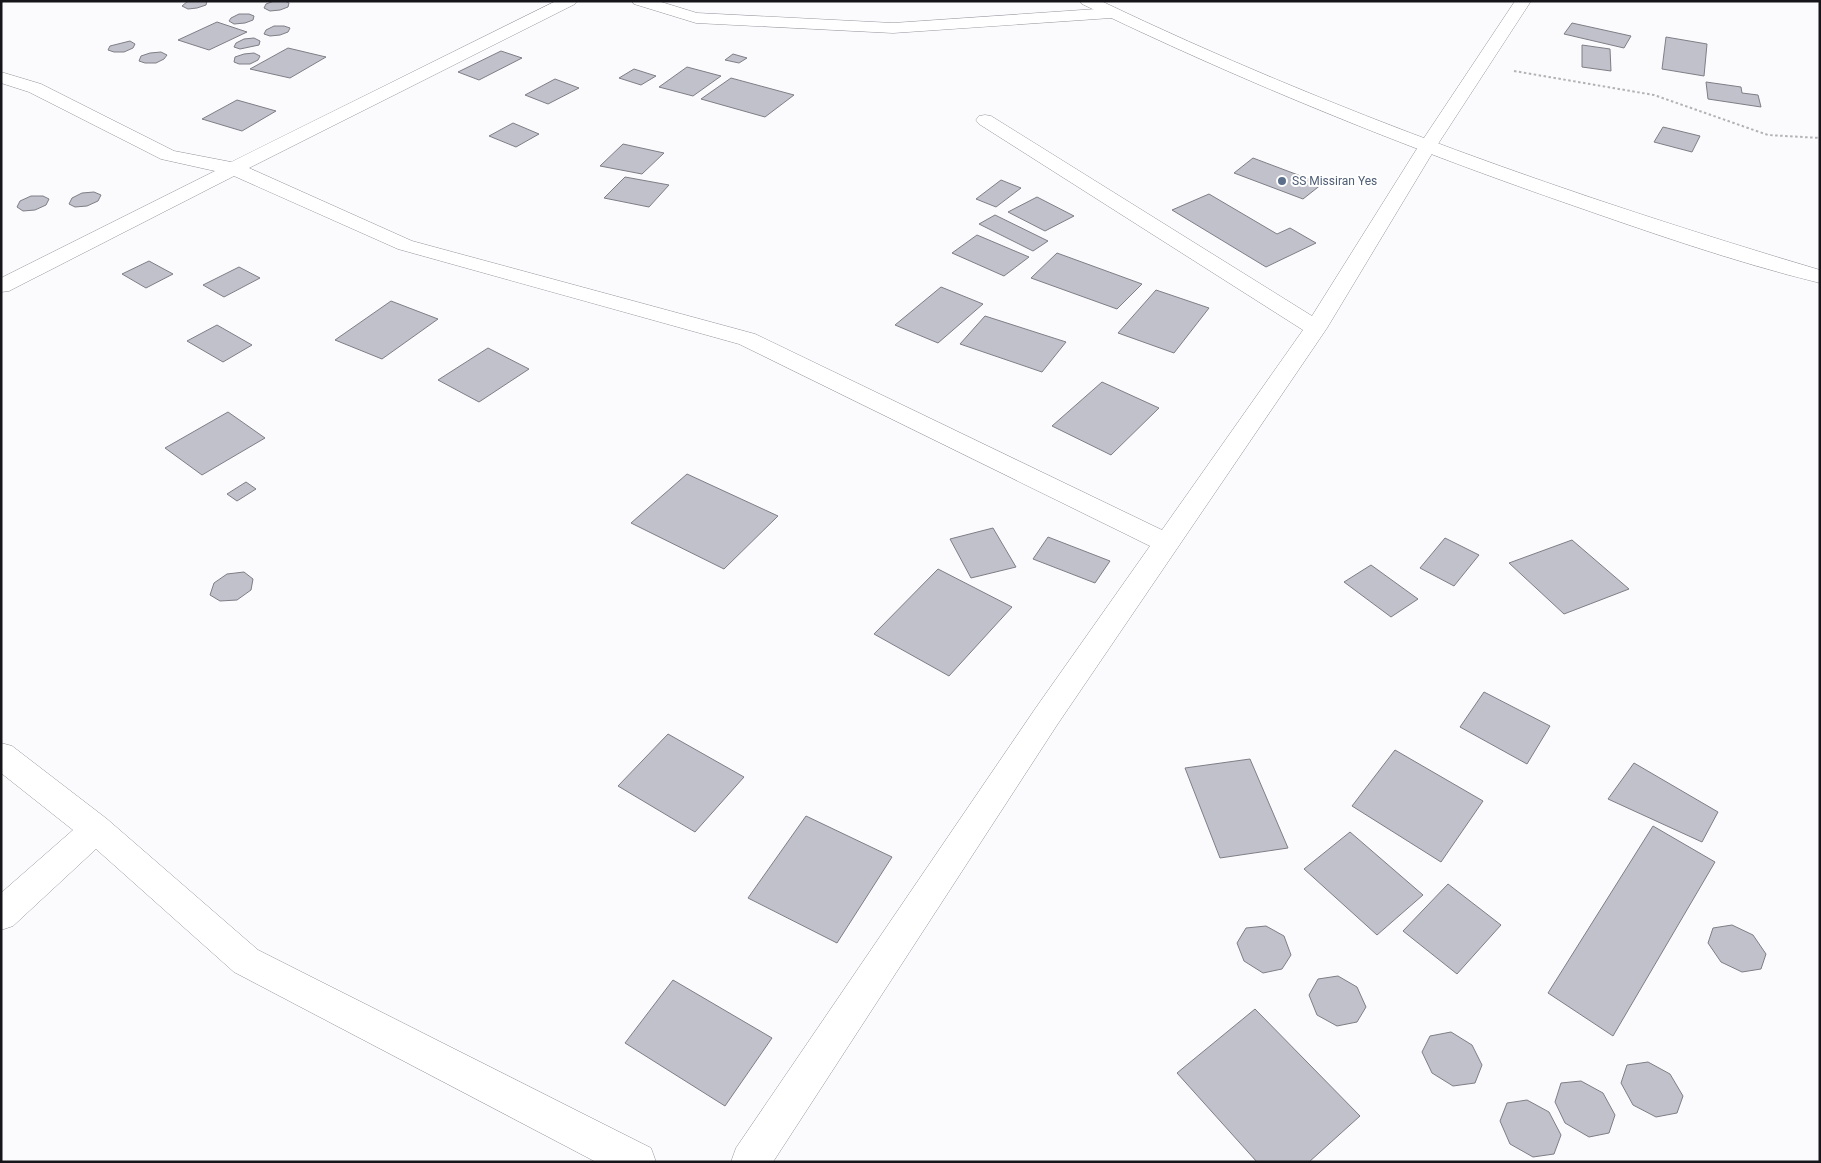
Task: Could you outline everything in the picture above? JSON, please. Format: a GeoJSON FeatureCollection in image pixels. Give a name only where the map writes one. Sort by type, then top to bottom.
{"type":"FeatureCollection","features":[{"type":"Feature","properties":{"kind":"street"},"geometry":{"type":"LineString","coordinates":[[1,286],[235,169],[414,76],[569,1]]}},
{"type":"Feature","properties":{"kind":"street"},"geometry":{"type":"LineString","coordinates":[[640,1],[696,18],[892,28],[1111,13]]}},
{"type":"Feature","properties":{"kind":"street"},"geometry":{"type":"LineString","coordinates":[[1088,1],[1264,82],[1427,147],[1603,210],[1820,277]]}},
{"type":"Feature","properties":{"kind":"street"},"geometry":{"type":"LineString","coordinates":[[750,1162],[1046,717],[1316,328],[1427,147],[1523,1]]}},
{"type":"Feature","properties":{"kind":"street"},"geometry":{"type":"LineString","coordinates":[[1,77],[35,88],[168,155],[235,169],[405,244],[747,339],[1166,542]]}},
{"type":"Feature","properties":{"kind":"street"},"geometry":{"type":"LineString","coordinates":[[985,120],[1316,328]]}},
{"type":"Feature","properties":{"kind":"street"},"geometry":{"type":"LineString","coordinates":[[1,755],[96,829],[246,961],[637,1162]]}},
{"type":"Feature","properties":{"kind":"street"},"geometry":{"type":"LineString","coordinates":[[1,915],[96,829]]}},
{"type":"Feature","properties":{"kind":"path"},"geometry":{"type":"LineString","coordinates":[[1481,66],[1654,95],[1768,135],[1820,138]]}},
{"type":"Feature","properties":{"kind":"building"},"geometry":{"type":"Polygon","coordinates":[[[188,1],[207,1],[206,5],[188,9],[182,6],[188,1]]]}},
{"type":"Feature","properties":{"kind":"building"},"geometry":{"type":"Polygon","coordinates":[[[274,1],[285,1],[289,3],[288,7],[270,11],[264,8],[266,4],[274,1]]]}},
{"type":"Feature","properties":{"kind":"building"},"geometry":{"type":"Polygon","coordinates":[[[239,14],[254,16],[253,20],[234,24],[229,21],[239,14]]]}},
{"type":"Feature","properties":{"kind":"building"},"geometry":{"type":"Polygon","coordinates":[[[217,22],[247,32],[209,50],[178,40],[217,22]]]}},
{"type":"Feature","properties":{"kind":"building"},"geometry":{"type":"Polygon","coordinates":[[[1572,23],[1631,36],[1624,48],[1564,34],[1572,23]]]}},
{"type":"Feature","properties":{"kind":"building"},"geometry":{"type":"Polygon","coordinates":[[[274,26],[290,28],[288,32],[280,35],[270,36],[264,34],[266,30],[274,26]]]}},
{"type":"Feature","properties":{"kind":"building"},"geometry":{"type":"Polygon","coordinates":[[[1666,37],[1707,44],[1704,76],[1662,69],[1666,37]]]}},
{"type":"Feature","properties":{"kind":"building"},"geometry":{"type":"Polygon","coordinates":[[[254,38],[260,41],[259,45],[240,49],[234,47],[236,43],[244,39],[254,38]]]}},
{"type":"Feature","properties":{"kind":"building"},"geometry":{"type":"Polygon","coordinates":[[[130,41],[135,44],[133,48],[124,52],[108,50],[110,46],[130,41]]]}},
{"type":"Feature","properties":{"kind":"building"},"geometry":{"type":"Polygon","coordinates":[[[1582,45],[1610,49],[1611,71],[1582,67],[1582,45]]]}},
{"type":"Feature","properties":{"kind":"building"},"geometry":{"type":"Polygon","coordinates":[[[288,48],[326,57],[290,78],[250,69],[288,48]]]}},
{"type":"Feature","properties":{"kind":"building"},"geometry":{"type":"Polygon","coordinates":[[[501,51],[522,58],[479,80],[458,72],[501,51]]]}},
{"type":"Feature","properties":{"kind":"building"},"geometry":{"type":"Polygon","coordinates":[[[161,52],[167,55],[156,63],[139,61],[141,56],[161,52]]]}},
{"type":"Feature","properties":{"kind":"building"},"geometry":{"type":"Polygon","coordinates":[[[254,53],[260,56],[258,60],[250,64],[234,62],[235,57],[254,53]]]}},
{"type":"Feature","properties":{"kind":"building"},"geometry":{"type":"Polygon","coordinates":[[[733,54],[747,58],[739,63],[725,60],[733,54]]]}},
{"type":"Feature","properties":{"kind":"building"},"geometry":{"type":"Polygon","coordinates":[[[687,67],[721,76],[693,96],[659,87],[687,67]]]}},
{"type":"Feature","properties":{"kind":"building"},"geometry":{"type":"Polygon","coordinates":[[[634,69],[656,76],[641,85],[619,78],[634,69]]]}},
{"type":"Feature","properties":{"kind":"building"},"geometry":{"type":"Polygon","coordinates":[[[731,78],[794,95],[765,117],[701,99],[731,78]]]}},
{"type":"Feature","properties":{"kind":"building"},"geometry":{"type":"Polygon","coordinates":[[[555,79],[579,88],[548,104],[525,95],[555,79]]]}},
{"type":"Feature","properties":{"kind":"building"},"geometry":{"type":"Polygon","coordinates":[[[1706,82],[1741,87],[1742,93],[1758,95],[1761,107],[1708,99],[1706,82]]]}},
{"type":"Feature","properties":{"kind":"building"},"geometry":{"type":"Polygon","coordinates":[[[237,100],[276,111],[242,131],[202,119],[237,100]]]}},
{"type":"Feature","properties":{"kind":"building"},"geometry":{"type":"Polygon","coordinates":[[[513,123],[539,134],[516,147],[489,136],[513,123]]]}},
{"type":"Feature","properties":{"kind":"building"},"geometry":{"type":"Polygon","coordinates":[[[1663,127],[1700,136],[1692,152],[1654,142],[1663,127]]]}},
{"type":"Feature","properties":{"kind":"building"},"geometry":{"type":"Polygon","coordinates":[[[623,144],[664,153],[642,174],[600,166],[623,144]]]}},
{"type":"Feature","properties":{"kind":"building"},"geometry":{"type":"Polygon","coordinates":[[[1253,158],[1322,184],[1303,199],[1234,173],[1253,158]]]}},
{"type":"Feature","properties":{"kind":"building"},"geometry":{"type":"Polygon","coordinates":[[[625,177],[669,185],[649,207],[604,198],[625,177]]]}},
{"type":"Feature","properties":{"kind":"building"},"geometry":{"type":"Polygon","coordinates":[[[1001,180],[1021,188],[996,207],[976,199],[1001,180]]]}},
{"type":"Feature","properties":{"kind":"building"},"geometry":{"type":"Polygon","coordinates":[[[94,192],[101,195],[98,201],[87,206],[75,207],[69,204],[72,198],[82,193],[94,192]]]}},
{"type":"Feature","properties":{"kind":"building"},"geometry":{"type":"Polygon","coordinates":[[[1209,194],[1277,234],[1290,228],[1316,243],[1266,267],[1172,210],[1209,194]]]}},
{"type":"Feature","properties":{"kind":"building"},"geometry":{"type":"Polygon","coordinates":[[[31,196],[43,196],[49,199],[46,205],[35,210],[23,211],[17,207],[20,201],[31,196]]]}},
{"type":"Feature","properties":{"kind":"building"},"geometry":{"type":"Polygon","coordinates":[[[1037,197],[1074,216],[1045,231],[1008,212],[1037,197]]]}},
{"type":"Feature","properties":{"kind":"building"},"geometry":{"type":"Polygon","coordinates":[[[995,215],[1048,241],[1033,251],[979,224],[995,215]]]}},
{"type":"Feature","properties":{"kind":"building"},"geometry":{"type":"Polygon","coordinates":[[[977,235],[1029,257],[1004,276],[952,253],[977,235]]]}},
{"type":"Feature","properties":{"kind":"building"},"geometry":{"type":"Polygon","coordinates":[[[1057,253],[1142,284],[1117,309],[1031,278],[1057,253]]]}},
{"type":"Feature","properties":{"kind":"building"},"geometry":{"type":"Polygon","coordinates":[[[149,261],[173,274],[146,288],[122,274],[149,261]]]}},
{"type":"Feature","properties":{"kind":"building"},"geometry":{"type":"Polygon","coordinates":[[[239,267],[260,278],[224,297],[203,285],[239,267]]]}},
{"type":"Feature","properties":{"kind":"building"},"geometry":{"type":"Polygon","coordinates":[[[941,287],[983,304],[938,343],[895,325],[941,287]]]}},
{"type":"Feature","properties":{"kind":"building"},"geometry":{"type":"Polygon","coordinates":[[[1156,290],[1209,308],[1174,353],[1118,333],[1156,290]]]}},
{"type":"Feature","properties":{"kind":"building"},"geometry":{"type":"Polygon","coordinates":[[[391,301],[438,319],[382,359],[335,340],[391,301]]]}},
{"type":"Feature","properties":{"kind":"building"},"geometry":{"type":"Polygon","coordinates":[[[985,316],[1066,342],[1042,372],[960,344],[985,316]]]}},
{"type":"Feature","properties":{"kind":"building"},"geometry":{"type":"Polygon","coordinates":[[[217,325],[252,345],[223,362],[187,341],[217,325]]]}},
{"type":"Feature","properties":{"kind":"building"},"geometry":{"type":"Polygon","coordinates":[[[488,348],[529,369],[479,402],[438,380],[488,348]]]}},
{"type":"Feature","properties":{"kind":"building"},"geometry":{"type":"Polygon","coordinates":[[[1102,382],[1159,408],[1111,455],[1052,426],[1102,382]]]}},
{"type":"Feature","properties":{"kind":"building"},"geometry":{"type":"Polygon","coordinates":[[[228,412],[265,438],[202,475],[165,448],[228,412]]]}},
{"type":"Feature","properties":{"kind":"building"},"geometry":{"type":"Polygon","coordinates":[[[687,474],[778,516],[724,569],[631,523],[687,474]]]}},
{"type":"Feature","properties":{"kind":"building"},"geometry":{"type":"Polygon","coordinates":[[[246,482],[256,489],[237,501],[227,494],[246,482]]]}},
{"type":"Feature","properties":{"kind":"building"},"geometry":{"type":"Polygon","coordinates":[[[993,528],[1016,567],[971,578],[950,539],[993,528]]]}},
{"type":"Feature","properties":{"kind":"building"},"geometry":{"type":"Polygon","coordinates":[[[1048,537],[1110,561],[1095,583],[1033,559],[1048,537]]]}},
{"type":"Feature","properties":{"kind":"building"},"geometry":{"type":"Polygon","coordinates":[[[1445,538],[1479,555],[1454,586],[1420,568],[1445,538]]]}},
{"type":"Feature","properties":{"kind":"building"},"geometry":{"type":"Polygon","coordinates":[[[1572,540],[1629,589],[1564,614],[1509,563],[1572,540]]]}},
{"type":"Feature","properties":{"kind":"building"},"geometry":{"type":"Polygon","coordinates":[[[1371,565],[1418,599],[1391,617],[1344,582],[1371,565]]]}},
{"type":"Feature","properties":{"kind":"building"},"geometry":{"type":"Polygon","coordinates":[[[938,569],[1012,607],[949,676],[874,634],[938,569]]]}},
{"type":"Feature","properties":{"kind":"building"},"geometry":{"type":"Polygon","coordinates":[[[244,572],[253,579],[251,590],[237,600],[220,601],[210,595],[214,583],[227,574],[244,572]]]}},
{"type":"Feature","properties":{"kind":"building"},"geometry":{"type":"Polygon","coordinates":[[[1484,692],[1550,726],[1527,764],[1460,727],[1484,692]]]}},
{"type":"Feature","properties":{"kind":"building"},"geometry":{"type":"Polygon","coordinates":[[[668,734],[744,777],[695,832],[618,786],[668,734]]]}},
{"type":"Feature","properties":{"kind":"building"},"geometry":{"type":"Polygon","coordinates":[[[1395,750],[1483,801],[1441,862],[1352,806],[1395,750]]]}},
{"type":"Feature","properties":{"kind":"building"},"geometry":{"type":"Polygon","coordinates":[[[1250,759],[1288,848],[1220,858],[1185,768],[1250,759]]]}},
{"type":"Feature","properties":{"kind":"building"},"geometry":{"type":"Polygon","coordinates":[[[1634,763],[1718,812],[1702,842],[1608,799],[1634,763]]]}},
{"type":"Feature","properties":{"kind":"building"},"geometry":{"type":"Polygon","coordinates":[[[806,816],[892,857],[837,943],[748,898],[806,816]]]}},
{"type":"Feature","properties":{"kind":"building"},"geometry":{"type":"Polygon","coordinates":[[[1653,826],[1715,862],[1613,1036],[1548,993],[1653,826]]]}},
{"type":"Feature","properties":{"kind":"building"},"geometry":{"type":"Polygon","coordinates":[[[1350,832],[1423,895],[1377,935],[1304,869],[1350,832]]]}},
{"type":"Feature","properties":{"kind":"building"},"geometry":{"type":"Polygon","coordinates":[[[1448,884],[1501,925],[1457,974],[1403,931],[1448,884]]]}},
{"type":"Feature","properties":{"kind":"building"},"geometry":{"type":"Polygon","coordinates":[[[1732,925],[1753,935],[1766,954],[1761,969],[1742,972],[1721,962],[1708,943],[1713,928],[1732,925]]]}},
{"type":"Feature","properties":{"kind":"building"},"geometry":{"type":"Polygon","coordinates":[[[1266,926],[1284,936],[1291,955],[1282,969],[1263,973],[1244,961],[1237,943],[1246,928],[1266,926]]]}},
{"type":"Feature","properties":{"kind":"building"},"geometry":{"type":"Polygon","coordinates":[[[1338,976],[1357,987],[1366,1007],[1357,1022],[1337,1026],[1317,1015],[1309,995],[1318,979],[1338,976]]]}},
{"type":"Feature","properties":{"kind":"building"},"geometry":{"type":"Polygon","coordinates":[[[673,980],[772,1038],[725,1106],[625,1043],[673,980]]]}},
{"type":"Feature","properties":{"kind":"building"},"geometry":{"type":"Polygon","coordinates":[[[1255,1009],[1360,1116],[1309,1162],[1257,1162],[1177,1073],[1255,1009]]]}},
{"type":"Feature","properties":{"kind":"building"},"geometry":{"type":"Polygon","coordinates":[[[1451,1032],[1472,1045],[1482,1065],[1475,1083],[1453,1086],[1432,1073],[1422,1052],[1430,1036],[1451,1032]]]}},
{"type":"Feature","properties":{"kind":"building"},"geometry":{"type":"Polygon","coordinates":[[[1648,1062],[1670,1074],[1683,1096],[1677,1113],[1656,1117],[1633,1105],[1621,1083],[1627,1065],[1648,1062]]]}},
{"type":"Feature","properties":{"kind":"building"},"geometry":{"type":"Polygon","coordinates":[[[1581,1081],[1603,1093],[1615,1115],[1609,1133],[1589,1137],[1565,1123],[1555,1102],[1561,1083],[1581,1081]]]}},
{"type":"Feature","properties":{"kind":"building"},"geometry":{"type":"Polygon","coordinates":[[[1527,1100],[1549,1112],[1561,1135],[1554,1154],[1533,1157],[1510,1144],[1500,1121],[1507,1103],[1527,1100]]]}},
{"type":"Feature","properties":{"kind":"place","name":"SS Missiran Yes"},"geometry":{"type":"Point","coordinates":[1282,181]}}]}
